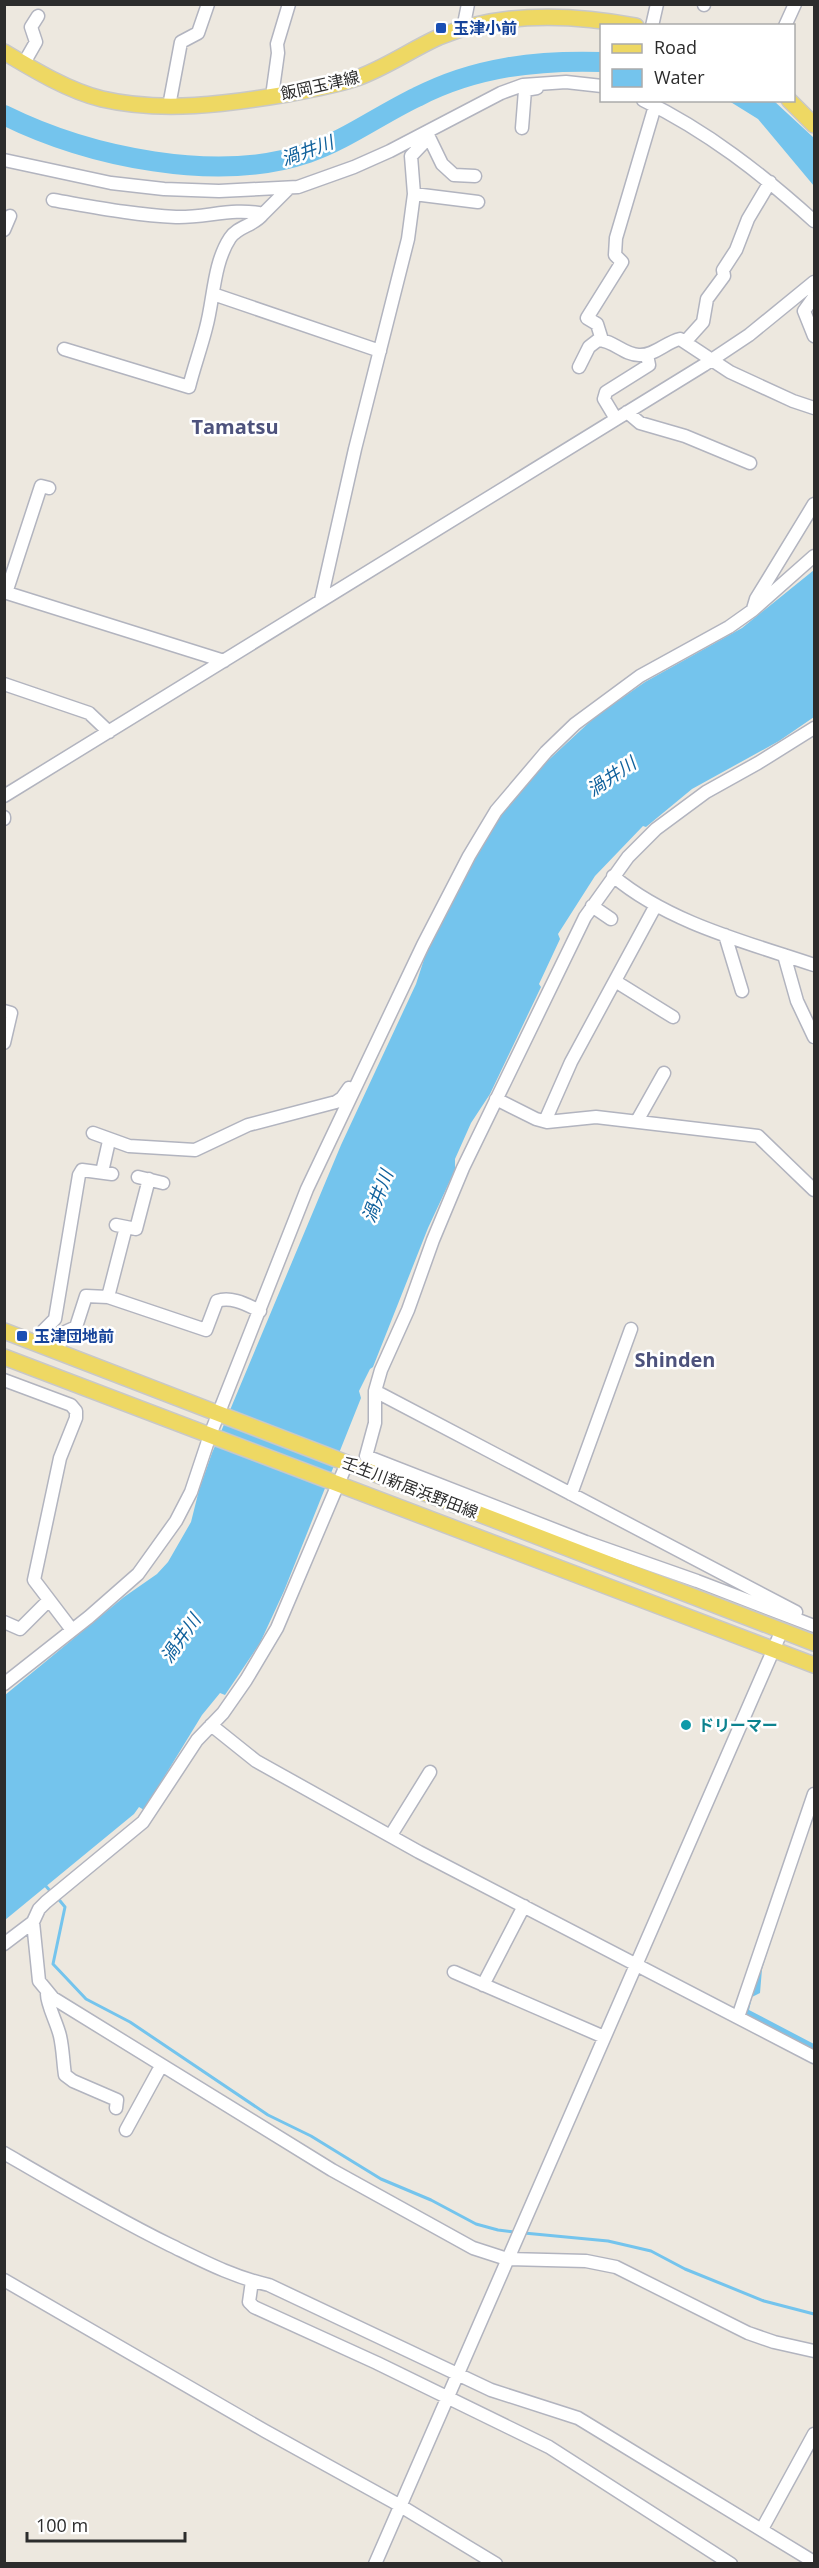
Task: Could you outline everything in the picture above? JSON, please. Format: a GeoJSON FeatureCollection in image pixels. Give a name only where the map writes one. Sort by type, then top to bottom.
{"type":"FeatureCollection","features":[{"type":"Feature","properties":{"kind":"main road","name":"飯岡玉津線"},"geometry":{"type":"LineString","coordinates":[[4,52],[75,89],[103,99],[191,107],[272,96],[355,79],[440,37],[463,29],[509,19],[535,17],[602,20],[625,24]]}},
{"type":"Feature","properties":{"kind":"main road"},"geometry":{"type":"LineString","coordinates":[[791,102],[814,125]]}},
{"type":"Feature","properties":{"kind":"main road","name":"壬生川新居浜野田線"},"geometry":{"type":"LineString","coordinates":[[4,1331],[814,1643]]}},
{"type":"Feature","properties":{"kind":"main road","name":"壬生川新居浜野田線"},"geometry":{"type":"LineString","coordinates":[[4,1357],[814,1665]]}},
{"type":"Feature","properties":{"kind":"street"},"geometry":{"type":"LineString","coordinates":[[169,106],[181,42],[198,33],[208,4]]}},
{"type":"Feature","properties":{"kind":"street"},"geometry":{"type":"LineString","coordinates":[[272,96],[278,53],[277,44],[289,4]]}},
{"type":"Feature","properties":{"kind":"street"},"geometry":{"type":"LineString","coordinates":[[463,29],[468,4]]}},
{"type":"Feature","properties":{"kind":"street"},"geometry":{"type":"LineString","coordinates":[[652,24],[657,4]]}},
{"type":"Feature","properties":{"kind":"street"},"geometry":{"type":"LineString","coordinates":[[786,24],[795,4]]}},
{"type":"Feature","properties":{"kind":"street"},"geometry":{"type":"LineString","coordinates":[[24,63],[36,42],[32,27],[38,16]]}},
{"type":"Feature","properties":{"kind":"street"},"geometry":{"type":"LineString","coordinates":[[8,163],[111,183],[164,189],[219,191],[298,187],[354,167],[428,135],[501,93],[523,85],[566,82],[600,86]]}},
{"type":"Feature","properties":{"kind":"street"},"geometry":{"type":"LineString","coordinates":[[522,128],[525,90],[538,88],[542,84]]}},
{"type":"Feature","properties":{"kind":"street"},"geometry":{"type":"LineString","coordinates":[[647,102],[712,139],[770,182],[814,221]]}},
{"type":"Feature","properties":{"kind":"street"},"geometry":{"type":"LineString","coordinates":[[602,340],[597,324],[587,318],[622,262],[615,255],[616,238],[655,106]]}},
{"type":"Feature","properties":{"kind":"street"},"geometry":{"type":"LineString","coordinates":[[428,135],[442,164],[454,175],[475,176]]}},
{"type":"Feature","properties":{"kind":"street"},"geometry":{"type":"LineString","coordinates":[[321,600],[408,239],[414,194],[411,156],[428,135]]}},
{"type":"Feature","properties":{"kind":"street"},"geometry":{"type":"LineString","coordinates":[[685,342],[703,322],[707,299],[724,276],[723,270],[736,250],[748,219],[770,182]]}},
{"type":"Feature","properties":{"kind":"street"},"geometry":{"type":"LineString","coordinates":[[64,349],[189,387],[206,328],[219,264],[230,239],[238,230],[257,222],[289,188]]}},
{"type":"Feature","properties":{"kind":"street"},"geometry":{"type":"LineString","coordinates":[[414,194],[478,202]]}},
{"type":"Feature","properties":{"kind":"street"},"geometry":{"type":"LineString","coordinates":[[53,200],[122,213],[176,217],[227,211],[252,211],[263,214]]}},
{"type":"Feature","properties":{"kind":"street"},"geometry":{"type":"LineString","coordinates":[[4,230],[10,216]]}},
{"type":"Feature","properties":{"kind":"street"},"geometry":{"type":"LineString","coordinates":[[4,796],[712,359],[749,335],[814,282]]}},
{"type":"Feature","properties":{"kind":"street"},"geometry":{"type":"LineString","coordinates":[[213,294],[380,351]]}},
{"type":"Feature","properties":{"kind":"street"},"geometry":{"type":"LineString","coordinates":[[814,297],[804,310],[814,336]]}},
{"type":"Feature","properties":{"kind":"street"},"geometry":{"type":"LineString","coordinates":[[579,367],[589,347],[598,340],[631,354],[647,355],[680,339],[746,380],[814,408]]}},
{"type":"Feature","properties":{"kind":"street"},"geometry":{"type":"LineString","coordinates":[[647,355],[649,365],[604,399],[621,415],[639,423],[685,436],[750,463]]}},
{"type":"Feature","properties":{"kind":"street"},"geometry":{"type":"LineString","coordinates":[[48,488],[41,486],[5,592],[224,661]]}},
{"type":"Feature","properties":{"kind":"street"},"geometry":{"type":"LineString","coordinates":[[753,610],[756,599],[814,504]]}},
{"type":"Feature","properties":{"kind":"street"},"geometry":{"type":"LineString","coordinates":[[4,1684],[138,1574],[159,1547],[191,1492],[307,1189],[359,1077],[460,872],[496,812],[518,783],[575,724],[640,676],[729,627],[753,610],[814,556]]}},
{"type":"Feature","properties":{"kind":"street"},"geometry":{"type":"LineString","coordinates":[[4,684],[89,713],[109,732]]}},
{"type":"Feature","properties":{"kind":"street"},"geometry":{"type":"LineString","coordinates":[[814,728],[758,763],[727,778],[656,829],[613,876],[592,906],[562,961],[496,1099],[433,1240],[375,1391],[375,1423],[366,1456],[586,1542],[698,1581],[814,1626]]}},
{"type":"Feature","properties":{"kind":"street"},"geometry":{"type":"LineString","coordinates":[[613,876],[635,895],[656,905],[725,935],[814,965]]}},
{"type":"Feature","properties":{"kind":"street"},"geometry":{"type":"LineString","coordinates":[[545,1121],[571,1062],[656,905]]}},
{"type":"Feature","properties":{"kind":"street"},"geometry":{"type":"LineString","coordinates":[[592,906],[611,919]]}},
{"type":"Feature","properties":{"kind":"street"},"geometry":{"type":"LineString","coordinates":[[725,935],[742,991]]}},
{"type":"Feature","properties":{"kind":"street"},"geometry":{"type":"LineString","coordinates":[[784,955],[796,1001],[814,1037]]}},
{"type":"Feature","properties":{"kind":"street"},"geometry":{"type":"LineString","coordinates":[[615,981],[673,1017]]}},
{"type":"Feature","properties":{"kind":"street"},"geometry":{"type":"LineString","coordinates":[[4,1011],[11,1013],[4,1043]]}},
{"type":"Feature","properties":{"kind":"street"},"geometry":{"type":"LineString","coordinates":[[637,1122],[664,1074]]}},
{"type":"Feature","properties":{"kind":"street"},"geometry":{"type":"LineString","coordinates":[[93,1133],[109,1141],[129,1146],[201,1149],[248,1125],[336,1102],[342,1098],[354,1078],[359,1077]]}},
{"type":"Feature","properties":{"kind":"street"},"geometry":{"type":"LineString","coordinates":[[496,1099],[545,1121],[596,1117],[758,1136],[814,1190]]}},
{"type":"Feature","properties":{"kind":"street"},"geometry":{"type":"LineString","coordinates":[[37,1343],[44,1330],[55,1319],[79,1175],[82,1170],[87,1169],[107,1173],[109,1141]]}},
{"type":"Feature","properties":{"kind":"street"},"geometry":{"type":"LineString","coordinates":[[108,1297],[121,1226],[136,1229],[143,1178],[163,1183]]}},
{"type":"Feature","properties":{"kind":"street"},"geometry":{"type":"LineString","coordinates":[[57,1351],[65,1332],[76,1328],[86,1296],[108,1297],[206,1330],[217,1301],[236,1300],[260,1311]]}},
{"type":"Feature","properties":{"kind":"street"},"geometry":{"type":"LineString","coordinates":[[571,1494],[631,1329]]}},
{"type":"Feature","properties":{"kind":"street"},"geometry":{"type":"LineString","coordinates":[[4,1380],[71,1405],[76,1411],[76,1418],[60,1458],[34,1580],[72,1630]]}},
{"type":"Feature","properties":{"kind":"street"},"geometry":{"type":"LineString","coordinates":[[375,1391],[814,1622]]}},
{"type":"Feature","properties":{"kind":"street"},"geometry":{"type":"LineString","coordinates":[[345,1462],[277,1628],[235,1696],[223,1713],[197,1740],[143,1822],[39,1909],[33,1923],[39,1981],[47,1994],[161,2066],[332,2170],[457,2240],[507,2259],[586,2262],[616,2267],[748,2333],[774,2342],[814,2350]]}},
{"type":"Feature","properties":{"kind":"street"},"geometry":{"type":"LineString","coordinates":[[4,1622],[20,1629],[49,1600]]}},
{"type":"Feature","properties":{"kind":"street"},"geometry":{"type":"LineString","coordinates":[[375,2564],[782,1630]]}},
{"type":"Feature","properties":{"kind":"street"},"geometry":{"type":"LineString","coordinates":[[210,1725],[256,1761],[391,1836],[814,2057]]}},
{"type":"Feature","properties":{"kind":"street"},"geometry":{"type":"LineString","coordinates":[[391,1836],[430,1772]]}},
{"type":"Feature","properties":{"kind":"street"},"geometry":{"type":"LineString","coordinates":[[738,2017],[814,1794]]}},
{"type":"Feature","properties":{"kind":"street"},"geometry":{"type":"LineString","coordinates":[[483,1985],[524,1906]]}},
{"type":"Feature","properties":{"kind":"street"},"geometry":{"type":"LineString","coordinates":[[4,1944],[33,1923]]}},
{"type":"Feature","properties":{"kind":"street"},"geometry":{"type":"LineString","coordinates":[[454,1972],[604,2037]]}},
{"type":"Feature","properties":{"kind":"street"},"geometry":{"type":"LineString","coordinates":[[47,1994],[61,2040],[65,2075],[117,2100],[116,2108]]}},
{"type":"Feature","properties":{"kind":"street"},"geometry":{"type":"LineString","coordinates":[[126,2130],[161,2066]]}},
{"type":"Feature","properties":{"kind":"street"},"geometry":{"type":"LineString","coordinates":[[4,2153],[125,2223],[214,2267],[269,2285],[491,2390],[578,2418],[814,2562]]}},
{"type":"Feature","properties":{"kind":"street"},"geometry":{"type":"LineString","coordinates":[[4,2280],[265,2431],[399,2505],[496,2564]]}},
{"type":"Feature","properties":{"kind":"street"},"geometry":{"type":"LineString","coordinates":[[252,2281],[250,2305],[549,2447],[731,2564]]}},
{"type":"Feature","properties":{"kind":"street"},"geometry":{"type":"LineString","coordinates":[[762,2529],[814,2434]]}},
{"type":"Feature","properties":{"kind":"water"},"geometry":{"type":"Polygon","coordinates":[[[731,102],[775,102],[814,138],[814,186],[758,119],[731,102]]]}},
{"type":"Feature","properties":{"kind":"water"},"geometry":{"type":"Polygon","coordinates":[[[814,570],[814,717],[779,741],[692,789],[646,827],[643,826],[595,876],[558,934],[560,939],[539,984],[541,987],[490,1094],[471,1123],[455,1159],[455,1170],[428,1228],[373,1367],[359,1391],[361,1398],[284,1591],[260,1643],[225,1695],[220,1693],[202,1715],[144,1810],[139,1807],[134,1814],[5,1920],[5,1695],[124,1597],[157,1574],[168,1562],[191,1522],[212,1453],[341,1145],[416,984],[428,947],[478,850],[502,814],[541,767],[595,717],[645,682],[742,628],[814,570]]]}},
{"type":"Feature","properties":{"kind":"water"},"geometry":{"type":"Polygon","coordinates":[[[807,1831],[762,1969],[760,1993],[752,1997],[749,2010],[814,2044],[814,2051],[743,2014],[807,1831]]]}},
{"type":"Feature","properties":{"kind":"waterway","name":"渦井川"},"geometry":{"type":"LineString","coordinates":[[4,115],[38,130],[114,154],[194,166],[234,166],[272,162],[322,148],[417,97],[484,72],[530,64],[600,62]]}},
{"type":"Feature","properties":{"kind":"waterway"},"geometry":{"type":"LineString","coordinates":[[45,1885],[51,1892]]}},
{"type":"Feature","properties":{"kind":"waterway"},"geometry":{"type":"LineString","coordinates":[[56,1896],[65,1907],[53,1964],[86,1999],[130,2022],[268,2115],[311,2136],[381,2179],[431,2200],[476,2224],[514,2232]]}},
{"type":"Feature","properties":{"kind":"waterway"},"geometry":{"type":"LineString","coordinates":[[524,2233],[608,2241],[651,2251],[685,2269],[764,2301],[814,2314]]}},
{"type":"Feature","properties":{"kind":"place","name":"玉津小前"},"geometry":{"type":"Point","coordinates":[441,28]}},
{"type":"Feature","properties":{"kind":"place","name":"玉津団地前"},"geometry":{"type":"Point","coordinates":[22,1336]}},
{"type":"Feature","properties":{"kind":"place","name":"ドリーマー"},"geometry":{"type":"Point","coordinates":[686,1725]}},
{"type":"Feature","properties":{"kind":"district","name":"Tamatsu"},"geometry":{"type":"Point","coordinates":[235,426]}},
{"type":"Feature","properties":{"kind":"district","name":"Shinden"},"geometry":{"type":"Point","coordinates":[675,1359]}}]}
